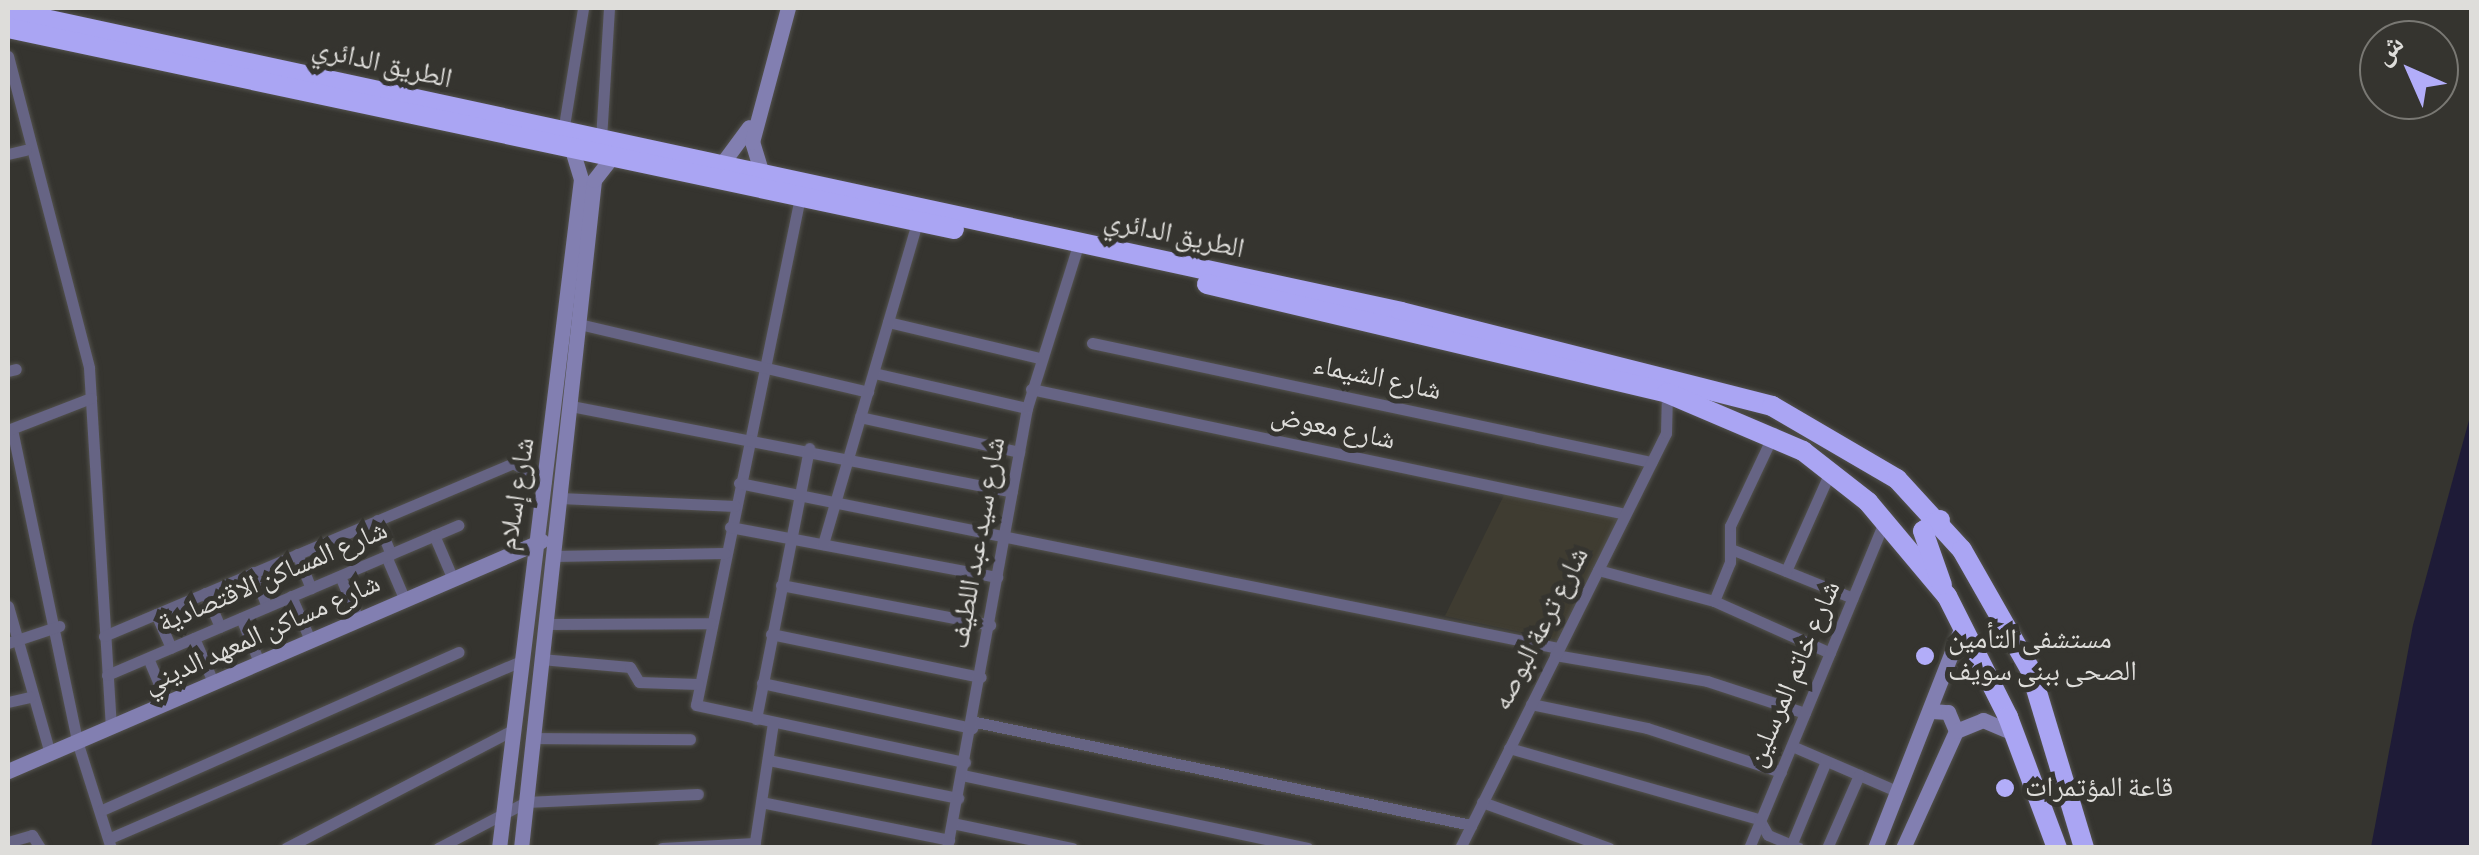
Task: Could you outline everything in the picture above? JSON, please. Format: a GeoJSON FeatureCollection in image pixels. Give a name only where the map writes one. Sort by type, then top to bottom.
{"type":"FeatureCollection","features":[{"type":"Feature","properties":{"kind":"highway","name":"الطريق الدائري"},"geometry":{"type":"LineString","coordinates":[[8,10],[446,116],[568,140],[611,158],[1722,389],[1870,460],[1940,520],[2021,649],[2066,774],[2081,838]]}},
{"type":"Feature","properties":{"kind":"highway","name":"الطريق الدائري"},"geometry":{"type":"LineString","coordinates":[[8,28],[407,106]]}},
{"type":"Feature","properties":{"kind":"highway","name":"الطريق الدائري"},"geometry":{"type":"LineString","coordinates":[[568,140],[601,139],[792,180],[813,198],[1076,252],[1667,393],[1774,434],[1850,486],[1885,520],[1942,590],[2014,734],[2058,848]]}},
{"type":"Feature","properties":{"kind":"highway"},"geometry":{"type":"LineString","coordinates":[[1850,486],[1869,474],[1870,460]]}},
{"type":"Feature","properties":{"kind":"highway"},"geometry":{"type":"LineString","coordinates":[[1940,520],[1922,531],[1942,590]]}},
{"type":"Feature","properties":{"kind":"highway"},"geometry":{"type":"LineString","coordinates":[[2031,786],[2054,794],[2066,774]]}},
{"type":"Feature","properties":{"kind":"highway"},"geometry":{"type":"LineString","coordinates":[[2058,848],[2061,826],[2081,838]]}},
{"type":"Feature","properties":{"kind":"street"},"geometry":{"type":"LineString","coordinates":[[568,140],[583,8]]}},
{"type":"Feature","properties":{"kind":"street"},"geometry":{"type":"LineString","coordinates":[[601,139],[609,8]]}},
{"type":"Feature","properties":{"kind":"street"},"geometry":{"type":"LineString","coordinates":[[762,174],[752,149],[788,8]]}},
{"type":"Feature","properties":{"kind":"street"},"geometry":{"type":"LineString","coordinates":[[8,56],[26,150],[84,345],[91,398],[110,727]]}},
{"type":"Feature","properties":{"kind":"street"},"geometry":{"type":"LineString","coordinates":[[720,165],[741,147],[762,102]]}},
{"type":"Feature","properties":{"kind":"street","name":"شارع إسلام"},"geometry":{"type":"LineString","coordinates":[[521,848],[579,324],[586,188],[568,140]]}},
{"type":"Feature","properties":{"kind":"street"},"geometry":{"type":"LineString","coordinates":[[8,154],[26,150]]}},
{"type":"Feature","properties":{"kind":"street","name":"شارع إسلام"},"geometry":{"type":"LineString","coordinates":[[499,848],[536,542],[586,188],[611,158]]}},
{"type":"Feature","properties":{"kind":"street"},"geometry":{"type":"LineString","coordinates":[[813,198],[763,370],[698,684],[699,708],[756,718],[1307,848]]}},
{"type":"Feature","properties":{"kind":"street"},"geometry":{"type":"LineString","coordinates":[[823,544],[917,222]]}},
{"type":"Feature","properties":{"kind":"street","name":"شارع سيد عبد اللطيف"},"geometry":{"type":"LineString","coordinates":[[948,844],[1027,408],[1039,358],[1076,252]]}},
{"type":"Feature","properties":{"kind":"street"},"geometry":{"type":"LineString","coordinates":[[888,322],[1039,358]]}},
{"type":"Feature","properties":{"kind":"street"},"geometry":{"type":"LineString","coordinates":[[579,324],[868,392]]}},
{"type":"Feature","properties":{"kind":"street","name":"شارع الشيماء"},"geometry":{"type":"LineString","coordinates":[[1092,343],[1652,462]]}},
{"type":"Feature","properties":{"kind":"street"},"geometry":{"type":"LineString","coordinates":[[874,373],[1027,408]]}},
{"type":"Feature","properties":{"kind":"street","name":"شارع معوض"},"geometry":{"type":"LineString","coordinates":[[1032,389],[1626,514]]}},
{"type":"Feature","properties":{"kind":"street"},"geometry":{"type":"LineString","coordinates":[[1666,433],[1667,393]]}},
{"type":"Feature","properties":{"kind":"street"},"geometry":{"type":"LineString","coordinates":[[91,398],[10,430],[59,626],[78,741],[111,843],[521,662]]}},
{"type":"Feature","properties":{"kind":"street"},"geometry":{"type":"LineString","coordinates":[[1666,433],[1701,403]]}},
{"type":"Feature","properties":{"kind":"street"},"geometry":{"type":"LineString","coordinates":[[571,406],[749,436],[1012,492]]}},
{"type":"Feature","properties":{"kind":"street"},"geometry":{"type":"LineString","coordinates":[[860,417],[1019,452]]}},
{"type":"Feature","properties":{"kind":"street","name":"شارع ترعة البوصه"},"geometry":{"type":"LineString","coordinates":[[1460,848],[1666,433]]}},
{"type":"Feature","properties":{"kind":"street"},"geometry":{"type":"LineString","coordinates":[[1714,600],[1731,549],[1730,526],[1774,434]]}},
{"type":"Feature","properties":{"kind":"street"},"geometry":{"type":"LineString","coordinates":[[756,718],[809,448]]}},
{"type":"Feature","properties":{"kind":"street"},"geometry":{"type":"LineString","coordinates":[[104,636],[513,463],[546,482]]}},
{"type":"Feature","properties":{"kind":"street"},"geometry":{"type":"LineString","coordinates":[[1786,571],[1831,470]]}},
{"type":"Feature","properties":{"kind":"street"},"geometry":{"type":"LineString","coordinates":[[740,483],[836,499],[1707,681],[1805,714]]}},
{"type":"Feature","properties":{"kind":"street"},"geometry":{"type":"LineString","coordinates":[[560,498],[735,506]]}},
{"type":"Feature","properties":{"kind":"street"},"geometry":{"type":"LineString","coordinates":[[377,520],[404,598]]}},
{"type":"Feature","properties":{"kind":"street","name":"شارع خاتم المرسلين"},"geometry":{"type":"LineString","coordinates":[[1748,848],[1885,520]]}},
{"type":"Feature","properties":{"kind":"street","name":"شارع المساكن الاقتصادية"},"geometry":{"type":"LineString","coordinates":[[107,675],[458,525]]}},
{"type":"Feature","properties":{"kind":"street"},"geometry":{"type":"LineString","coordinates":[[730,526],[997,577]]}},
{"type":"Feature","properties":{"kind":"street","name":"شارع مساكن المعهد الديني"},"geometry":{"type":"LineString","coordinates":[[8,772],[556,535]]}},
{"type":"Feature","properties":{"kind":"street"},"geometry":{"type":"LineString","coordinates":[[434,536],[452,578]]}},
{"type":"Feature","properties":{"kind":"street"},"geometry":{"type":"LineString","coordinates":[[1731,549],[1853,598]]}},
{"type":"Feature","properties":{"kind":"street"},"geometry":{"type":"LineString","coordinates":[[553,556],[725,553]]}},
{"type":"Feature","properties":{"kind":"street"},"geometry":{"type":"LineString","coordinates":[[297,554],[311,588]]}},
{"type":"Feature","properties":{"kind":"street"},"geometry":{"type":"LineString","coordinates":[[1598,570],[1714,600],[1830,653]]}},
{"type":"Feature","properties":{"kind":"street"},"geometry":{"type":"LineString","coordinates":[[253,572],[268,606]]}},
{"type":"Feature","properties":{"kind":"street"},"geometry":{"type":"LineString","coordinates":[[340,576],[358,618]]}},
{"type":"Feature","properties":{"kind":"street"},"geometry":{"type":"LineString","coordinates":[[782,585],[990,625]]}},
{"type":"Feature","properties":{"kind":"street"},"geometry":{"type":"LineString","coordinates":[[205,593],[220,626]]}},
{"type":"Feature","properties":{"kind":"street"},"geometry":{"type":"LineString","coordinates":[[291,596],[310,640]]}},
{"type":"Feature","properties":{"kind":"street"},"geometry":{"type":"LineString","coordinates":[[8,606],[11,642],[50,753]]}},
{"type":"Feature","properties":{"kind":"street"},"geometry":{"type":"LineString","coordinates":[[156,614],[170,648]]}},
{"type":"Feature","properties":{"kind":"street"},"geometry":{"type":"LineString","coordinates":[[241,618],[259,662]]}},
{"type":"Feature","properties":{"kind":"street"},"geometry":{"type":"LineString","coordinates":[[546,624],[711,623]]}},
{"type":"Feature","properties":{"kind":"street"},"geometry":{"type":"LineString","coordinates":[[11,642],[59,626]]}},
{"type":"Feature","properties":{"kind":"street"},"geometry":{"type":"LineString","coordinates":[[1876,848],[1932,712],[1962,626]]}},
{"type":"Feature","properties":{"kind":"street"},"geometry":{"type":"LineString","coordinates":[[772,634],[981,677]]}},
{"type":"Feature","properties":{"kind":"street"},"geometry":{"type":"LineString","coordinates":[[194,638],[213,682]]}},
{"type":"Feature","properties":{"kind":"street"},"geometry":{"type":"LineString","coordinates":[[102,810],[459,652]]}},
{"type":"Feature","properties":{"kind":"street"},"geometry":{"type":"LineString","coordinates":[[148,658],[167,703]]}},
{"type":"Feature","properties":{"kind":"street"},"geometry":{"type":"LineString","coordinates":[[542,659],[630,667],[639,682],[698,684]]}},
{"type":"Feature","properties":{"kind":"street"},"geometry":{"type":"LineString","coordinates":[[762,683],[1471,825]]}},
{"type":"Feature","properties":{"kind":"street"},"geometry":{"type":"LineString","coordinates":[[8,702],[30,696]]}},
{"type":"Feature","properties":{"kind":"street"},"geometry":{"type":"LineString","coordinates":[[1531,704],[1647,728],[1781,772]]}},
{"type":"Feature","properties":{"kind":"street"},"geometry":{"type":"LineString","coordinates":[[1932,712],[1948,712],[1956,731]]}},
{"type":"Feature","properties":{"kind":"street"},"geometry":{"type":"LineString","coordinates":[[1903,848],[1956,731],[1984,720],[2014,734]]}},
{"type":"Feature","properties":{"kind":"street"},"geometry":{"type":"LineString","coordinates":[[666,847],[755,845],[773,722]]}},
{"type":"Feature","properties":{"kind":"street"},"geometry":{"type":"LineString","coordinates":[[286,848],[514,730]]}},
{"type":"Feature","properties":{"kind":"street"},"geometry":{"type":"LineString","coordinates":[[533,738],[690,739]]}},
{"type":"Feature","properties":{"kind":"street"},"geometry":{"type":"LineString","coordinates":[[1792,746],[1899,792]]}},
{"type":"Feature","properties":{"kind":"street"},"geometry":{"type":"LineString","coordinates":[[1509,748],[1759,819],[1793,846],[1826,760]]}},
{"type":"Feature","properties":{"kind":"street"},"geometry":{"type":"LineString","coordinates":[[768,760],[958,798]]}},
{"type":"Feature","properties":{"kind":"street"},"geometry":{"type":"LineString","coordinates":[[1827,848],[1859,775]]}},
{"type":"Feature","properties":{"kind":"street"},"geometry":{"type":"LineString","coordinates":[[438,848],[526,802],[698,794]]}},
{"type":"Feature","properties":{"kind":"street"},"geometry":{"type":"LineString","coordinates":[[761,802],[948,844]]}},
{"type":"Feature","properties":{"kind":"street"},"geometry":{"type":"LineString","coordinates":[[1482,802],[1609,848]]}},
{"type":"Feature","properties":{"kind":"street"},"geometry":{"type":"LineString","coordinates":[[952,823],[1072,848]]}},
{"type":"Feature","properties":{"kind":"street"},"geometry":{"type":"LineString","coordinates":[[8,842],[32,835],[40,848]]}},
{"type":"Feature","properties":{"kind":"shaded area"},"geometry":{"type":"Polygon","coordinates":[[[2471,413],[2471,847],[2371,847],[2413,625],[2471,413]]]}},
{"type":"Feature","properties":{"kind":"shaded area"},"geometry":{"type":"Polygon","coordinates":[[[1505,493],[1625,515],[1560,640],[1445,616],[1505,493]]]}},
{"type":"Feature","properties":{"kind":"place","name":"مستشفى التأمين الصحى ببنى سويف"},"geometry":{"type":"Point","coordinates":[1925,656]}},
{"type":"Feature","properties":{"kind":"place","name":"قاعة المؤتمرات"},"geometry":{"type":"Point","coordinates":[2005,788]}}]}
